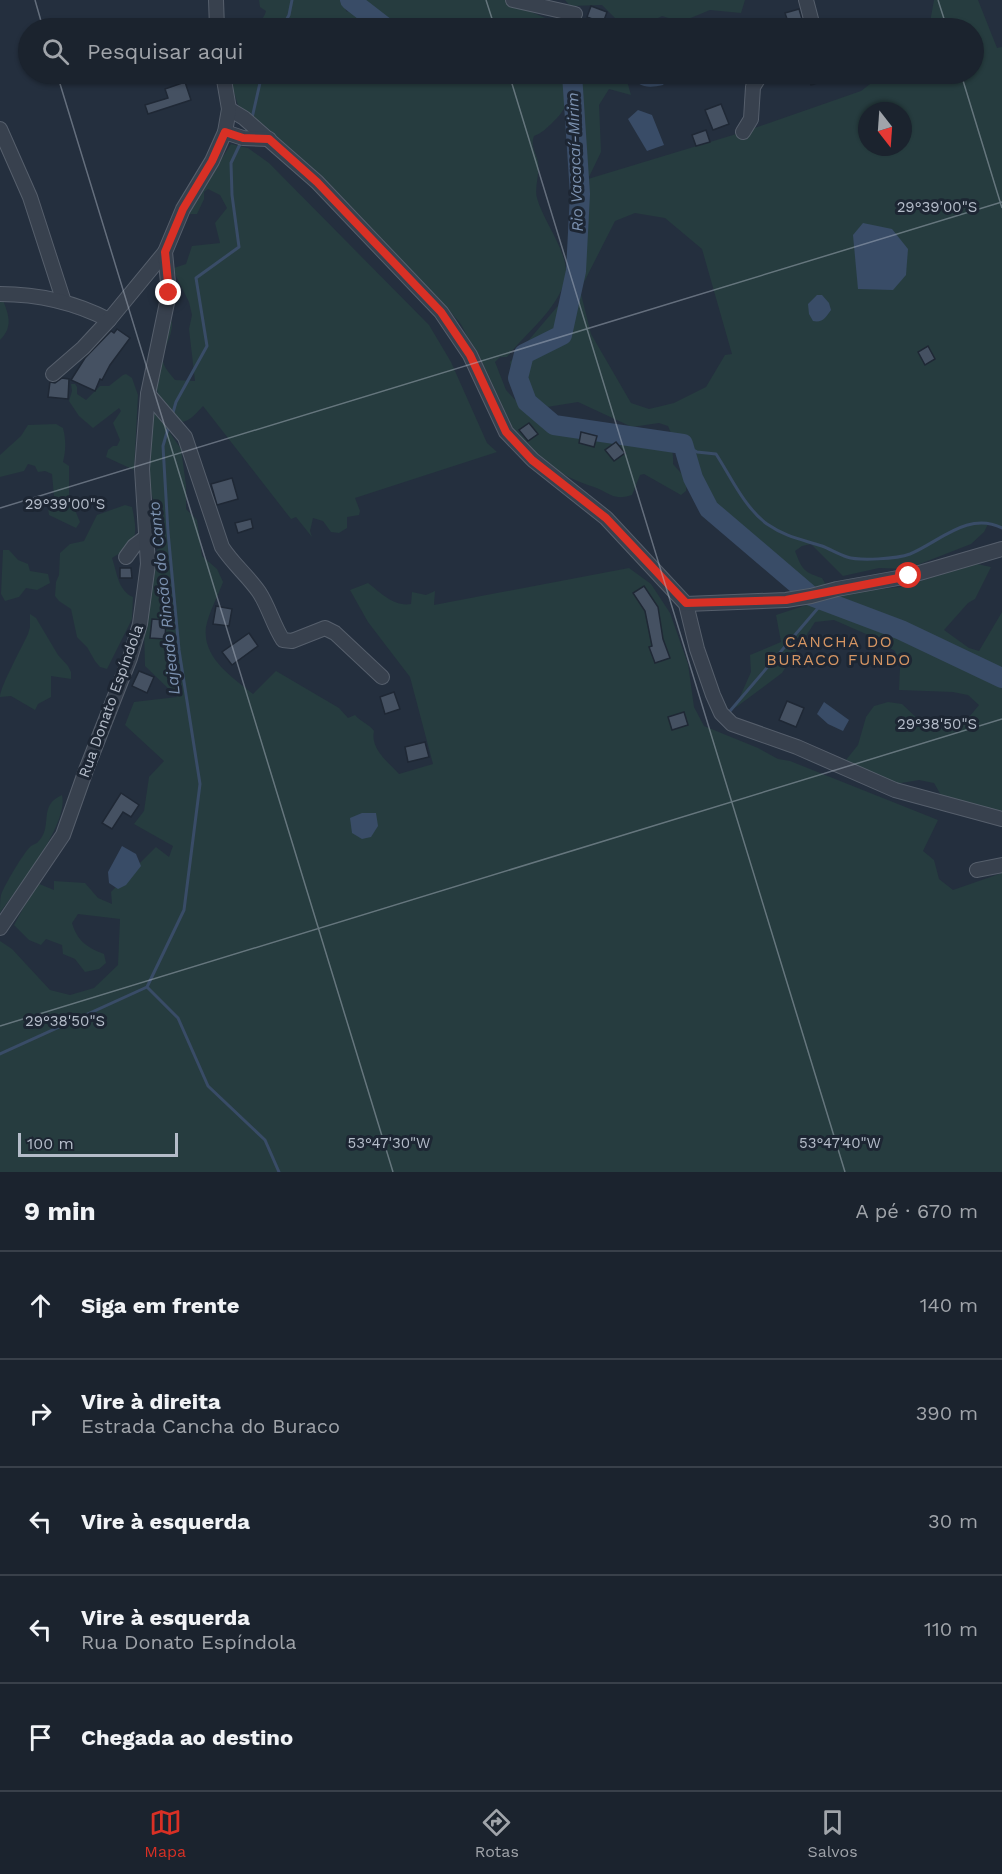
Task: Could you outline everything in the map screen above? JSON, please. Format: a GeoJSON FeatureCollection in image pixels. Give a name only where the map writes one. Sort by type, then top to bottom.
{"type":"FeatureCollection","features":[{"type":"Feature","properties":{"kind":"street"},"geometry":{"type":"LineString","coordinates":[[216,0],[217,18]]}},
{"type":"Feature","properties":{"kind":"street"},"geometry":{"type":"LineString","coordinates":[[513,0],[575,14]]}},
{"type":"Feature","properties":{"kind":"street"},"geometry":{"type":"LineString","coordinates":[[806,0],[811,18]]}},
{"type":"Feature","properties":{"kind":"street","name":"Rua Donato Espíndola"},"geometry":{"type":"LineString","coordinates":[[0,928],[63,835],[130,658],[140,624],[148,564],[142,469],[148,394],[169,293],[165,252],[183,209],[212,161],[225,132],[229,109],[225,84]]}},
{"type":"Feature","properties":{"kind":"street"},"geometry":{"type":"LineString","coordinates":[[743,132],[751,119],[755,84]]}},
{"type":"Feature","properties":{"kind":"street"},"geometry":{"type":"LineString","coordinates":[[229,109],[244,118],[317,182],[441,312],[470,355],[506,432],[532,460],[606,518],[686,603],[697,649],[713,695],[721,713],[732,724],[797,747],[895,790],[1002,819]]}},
{"type":"Feature","properties":{"kind":"street"},"geometry":{"type":"LineString","coordinates":[[0,129],[30,197],[64,302]]}},
{"type":"Feature","properties":{"kind":"street"},"geometry":{"type":"LineString","coordinates":[[225,132],[243,138],[264,135]]}},
{"type":"Feature","properties":{"kind":"street"},"geometry":{"type":"LineString","coordinates":[[53,374],[83,348],[109,320],[165,252]]}},
{"type":"Feature","properties":{"kind":"street"},"geometry":{"type":"LineString","coordinates":[[0,294],[19,294],[64,302],[109,320]]}},
{"type":"Feature","properties":{"kind":"street"},"geometry":{"type":"LineString","coordinates":[[148,394],[185,437],[222,547],[232,562],[259,592],[283,640],[292,641],[325,628],[335,633],[382,677]]}},
{"type":"Feature","properties":{"kind":"street"},"geometry":{"type":"LineString","coordinates":[[126,557],[134,546],[146,537]]}},
{"type":"Feature","properties":{"kind":"street"},"geometry":{"type":"LineString","coordinates":[[686,603],[786,600],[811,596],[909,576],[1002,549]]}},
{"type":"Feature","properties":{"kind":"street"},"geometry":{"type":"LineString","coordinates":[[977,870],[1002,865]]}},
{"type":"Feature","properties":{"kind":"green space"},"geometry":{"type":"Polygon","coordinates":[[[259,0],[340,0],[347,12],[352,5],[362,11],[366,18],[263,18],[266,11],[260,7],[259,0]]]}},
{"type":"Feature","properties":{"kind":"green space"},"geometry":{"type":"Polygon","coordinates":[[[361,0],[511,0],[545,18],[373,18],[361,0]]]}},
{"type":"Feature","properties":{"kind":"green space"},"geometry":{"type":"Polygon","coordinates":[[[565,0],[745,0],[741,13],[710,10],[691,18],[662,16],[658,18],[615,18],[602,5],[570,6],[565,0]]]}},
{"type":"Feature","properties":{"kind":"green space"},"geometry":{"type":"Polygon","coordinates":[[[934,0],[978,0],[997,48],[1002,47],[1002,529],[989,522],[984,532],[971,544],[907,569],[879,568],[843,576],[811,544],[802,546],[795,551],[802,566],[807,572],[822,578],[826,585],[809,590],[742,538],[693,486],[668,426],[659,423],[632,427],[578,402],[547,407],[530,400],[512,379],[510,362],[563,300],[572,268],[571,237],[579,208],[571,190],[574,126],[570,84],[628,84],[631,95],[609,89],[599,105],[601,152],[588,179],[743,132],[861,91],[870,84],[984,84],[984,18],[931,18],[934,0]],[[635,213],[615,221],[580,290],[591,334],[631,403],[649,409],[674,403],[706,387],[725,355],[732,354],[702,249],[665,218],[635,213]]]}},
{"type":"Feature","properties":{"kind":"green space"},"geometry":{"type":"Polygon","coordinates":[[[231,84],[564,84],[566,105],[551,124],[534,136],[533,143],[538,162],[537,198],[561,250],[566,271],[565,280],[555,301],[540,321],[507,357],[500,357],[495,362],[506,390],[519,404],[549,416],[560,416],[577,425],[596,424],[635,433],[661,432],[671,446],[673,464],[687,480],[686,491],[681,495],[644,474],[640,475],[632,495],[612,496],[554,469],[529,451],[501,416],[460,323],[439,299],[271,131],[238,105],[231,84]]]}},
{"type":"Feature","properties":{"kind":"green space"},"geometry":{"type":"Polygon","coordinates":[[[231,144],[248,148],[269,163],[429,325],[451,362],[487,443],[497,452],[355,498],[360,511],[359,515],[347,517],[347,528],[339,533],[331,532],[323,521],[313,518],[310,531],[312,537],[296,517],[291,519],[203,406],[184,422],[171,418],[163,406],[155,381],[160,354],[172,321],[171,332],[163,355],[164,365],[175,380],[195,381],[189,329],[192,315],[189,302],[174,268],[186,264],[192,246],[220,243],[215,223],[227,208],[220,195],[208,189],[204,192],[204,199],[197,214],[186,214],[231,144]]]}},
{"type":"Feature","properties":{"kind":"green space"},"geometry":{"type":"Polygon","coordinates":[[[0,300],[3,300],[9,321],[7,331],[0,340],[0,300]]]}},
{"type":"Feature","properties":{"kind":"green space"},"geometry":{"type":"Polygon","coordinates":[[[126,374],[132,378],[138,395],[134,470],[106,457],[108,450],[117,446],[120,440],[113,423],[121,411],[119,408],[93,428],[79,416],[69,401],[72,391],[71,384],[75,384],[77,394],[86,400],[100,386],[109,386],[126,374]]]}},
{"type":"Feature","properties":{"kind":"green space"},"geometry":{"type":"Polygon","coordinates":[[[153,408],[181,449],[186,485],[186,509],[197,520],[202,556],[217,569],[223,582],[206,627],[209,648],[220,666],[253,694],[276,671],[339,708],[348,718],[355,715],[374,731],[373,738],[377,749],[399,774],[433,764],[410,677],[368,622],[350,590],[368,583],[388,598],[405,604],[411,604],[412,592],[426,595],[435,591],[434,605],[629,568],[651,584],[670,613],[688,664],[694,707],[704,726],[758,748],[778,759],[790,761],[938,820],[923,851],[934,860],[939,879],[953,890],[1002,873],[1002,1172],[0,1172],[0,941],[12,949],[50,990],[70,995],[94,988],[118,965],[120,919],[78,914],[72,923],[77,935],[84,943],[104,954],[106,963],[99,969],[85,972],[75,959],[63,954],[62,945],[46,939],[41,945],[29,940],[14,925],[37,883],[54,890],[54,881],[85,883],[98,898],[112,904],[111,892],[156,847],[169,857],[173,846],[134,824],[144,811],[149,777],[164,761],[125,725],[134,702],[177,697],[145,666],[144,629],[158,546],[153,499],[144,470],[153,408]]]}},
{"type":"Feature","properties":{"kind":"green space"},"geometry":{"type":"Polygon","coordinates":[[[56,424],[63,428],[64,432],[63,462],[69,466],[69,496],[80,522],[76,528],[49,515],[48,508],[54,496],[52,474],[45,471],[38,472],[35,466],[28,464],[24,471],[0,477],[0,455],[21,436],[28,425],[56,424]]]}},
{"type":"Feature","properties":{"kind":"green space"},"geometry":{"type":"Polygon","coordinates":[[[125,505],[132,507],[134,537],[127,548],[112,558],[121,586],[133,597],[132,619],[107,669],[100,667],[87,647],[77,637],[71,609],[55,596],[56,582],[59,575],[60,553],[70,544],[84,541],[97,515],[125,505]]]}},
{"type":"Feature","properties":{"kind":"green space"},"geometry":{"type":"Polygon","coordinates":[[[3,550],[9,550],[18,560],[28,564],[30,571],[48,574],[50,583],[37,590],[26,588],[19,597],[5,601],[1,594],[3,550]]]}},
{"type":"Feature","properties":{"kind":"green space"},"geometry":{"type":"Polygon","coordinates":[[[977,564],[991,567],[975,599],[968,603],[944,630],[969,648],[979,651],[1002,612],[1002,815],[968,805],[957,799],[942,797],[934,783],[919,780],[889,785],[842,765],[858,745],[866,717],[874,706],[888,702],[902,704],[923,724],[937,719],[953,722],[970,716],[979,705],[968,695],[953,692],[899,690],[900,668],[895,651],[866,634],[834,620],[815,622],[782,673],[735,708],[751,672],[750,655],[781,642],[776,615],[843,593],[901,587],[977,564]]]}},
{"type":"Feature","properties":{"kind":"green space"},"geometry":{"type":"Polygon","coordinates":[[[30,614],[36,618],[71,672],[71,679],[51,676],[51,697],[38,704],[35,710],[11,696],[0,697],[7,676],[28,634],[30,614]]]}},
{"type":"Feature","properties":{"kind":"green space"},"geometry":{"type":"Polygon","coordinates":[[[62,795],[62,808],[58,823],[50,839],[0,913],[1,895],[6,884],[27,851],[43,836],[50,805],[62,795]]]}},
{"type":"Feature","properties":{"kind":"water"},"geometry":{"type":"Polygon","coordinates":[[[639,84],[664,84],[651,87],[639,84]]]}},
{"type":"Feature","properties":{"kind":"water"},"geometry":{"type":"Polygon","coordinates":[[[638,110],[652,115],[664,145],[647,151],[628,119],[638,110]]]}},
{"type":"Feature","properties":{"kind":"water"},"geometry":{"type":"Polygon","coordinates":[[[863,223],[892,229],[908,249],[906,275],[893,290],[858,289],[853,235],[863,223]]]}},
{"type":"Feature","properties":{"kind":"water"},"geometry":{"type":"Polygon","coordinates":[[[817,295],[822,295],[829,303],[831,310],[824,319],[813,321],[809,314],[808,304],[817,295]]]}},
{"type":"Feature","properties":{"kind":"water"},"geometry":{"type":"Polygon","coordinates":[[[824,702],[849,720],[843,731],[828,724],[817,714],[824,702]]]}},
{"type":"Feature","properties":{"kind":"water"},"geometry":{"type":"Polygon","coordinates":[[[362,813],[376,813],[378,826],[371,837],[362,839],[352,833],[350,818],[362,813]]]}},
{"type":"Feature","properties":{"kind":"water"},"geometry":{"type":"Polygon","coordinates":[[[122,846],[136,854],[141,866],[126,885],[118,889],[109,883],[108,872],[122,846]]]}},
{"type":"Feature","properties":{"kind":"building"},"geometry":{"type":"Polygon","coordinates":[[[591,6],[607,12],[605,18],[587,17],[591,6]]]}},
{"type":"Feature","properties":{"kind":"building"},"geometry":{"type":"Polygon","coordinates":[[[799,9],[802,18],[787,18],[785,13],[799,9]]]}},
{"type":"Feature","properties":{"kind":"building"},"geometry":{"type":"Polygon","coordinates":[[[186,84],[191,100],[148,114],[145,105],[168,98],[165,89],[186,84]]]}},
{"type":"Feature","properties":{"kind":"building"},"geometry":{"type":"Polygon","coordinates":[[[721,104],[729,124],[713,130],[705,110],[721,104]]]}},
{"type":"Feature","properties":{"kind":"building"},"geometry":{"type":"Polygon","coordinates":[[[706,130],[710,142],[696,146],[692,135],[706,130]]]}},
{"type":"Feature","properties":{"kind":"building"},"geometry":{"type":"Polygon","coordinates":[[[117,329],[130,338],[102,380],[100,379],[95,391],[71,380],[85,358],[111,331],[114,333],[117,329]]]}},
{"type":"Feature","properties":{"kind":"building"},"geometry":{"type":"Polygon","coordinates":[[[928,346],[935,359],[925,365],[918,352],[928,346]]]}},
{"type":"Feature","properties":{"kind":"building"},"geometry":{"type":"Polygon","coordinates":[[[62,378],[69,379],[68,399],[48,397],[50,382],[55,383],[62,378]]]}},
{"type":"Feature","properties":{"kind":"building"},"geometry":{"type":"Polygon","coordinates":[[[529,423],[538,434],[528,441],[519,430],[529,423]]]}},
{"type":"Feature","properties":{"kind":"building"},"geometry":{"type":"Polygon","coordinates":[[[581,432],[597,436],[594,447],[579,443],[581,432]]]}},
{"type":"Feature","properties":{"kind":"building"},"geometry":{"type":"Polygon","coordinates":[[[616,442],[625,453],[614,461],[605,450],[616,442]]]}},
{"type":"Feature","properties":{"kind":"building"},"geometry":{"type":"Polygon","coordinates":[[[232,478],[238,499],[217,505],[211,484],[232,478]]]}},
{"type":"Feature","properties":{"kind":"building"},"geometry":{"type":"Polygon","coordinates":[[[251,519],[253,528],[238,533],[235,523],[251,519]]]}},
{"type":"Feature","properties":{"kind":"building"},"geometry":{"type":"Polygon","coordinates":[[[120,568],[131,568],[132,578],[120,578],[120,568]]]}},
{"type":"Feature","properties":{"kind":"building"},"geometry":{"type":"Polygon","coordinates":[[[644,586],[658,607],[663,639],[670,658],[655,663],[649,647],[652,646],[645,611],[633,593],[644,586]]]}},
{"type":"Feature","properties":{"kind":"building"},"geometry":{"type":"Polygon","coordinates":[[[216,606],[232,609],[229,626],[213,624],[216,606]]]}},
{"type":"Feature","properties":{"kind":"building"},"geometry":{"type":"Polygon","coordinates":[[[152,619],[166,620],[165,639],[150,638],[152,619]]]}},
{"type":"Feature","properties":{"kind":"building"},"geometry":{"type":"Polygon","coordinates":[[[249,633],[258,646],[232,665],[222,652],[249,633]]]}},
{"type":"Feature","properties":{"kind":"building"},"geometry":{"type":"Polygon","coordinates":[[[139,671],[154,677],[147,693],[132,686],[139,671]]]}},
{"type":"Feature","properties":{"kind":"building"},"geometry":{"type":"Polygon","coordinates":[[[394,692],[400,709],[385,714],[380,697],[394,692]]]}},
{"type":"Feature","properties":{"kind":"building"},"geometry":{"type":"Polygon","coordinates":[[[787,701],[804,708],[796,727],[779,720],[787,701]]]}},
{"type":"Feature","properties":{"kind":"building"},"geometry":{"type":"Polygon","coordinates":[[[684,712],[688,725],[672,730],[668,717],[684,712]]]}},
{"type":"Feature","properties":{"kind":"building"},"geometry":{"type":"Polygon","coordinates":[[[425,742],[429,757],[408,762],[405,747],[425,742]]]}},
{"type":"Feature","properties":{"kind":"building"},"geometry":{"type":"Polygon","coordinates":[[[121,793],[139,805],[131,817],[123,812],[112,829],[102,823],[121,793]]]}},
{"type":"Feature","properties":{"kind":"waterway","name":"Lajeado Rincão do Canto"},"geometry":{"type":"LineString","coordinates":[[287,18],[292,0]]}},
{"type":"Feature","properties":{"kind":"waterway","name":"Rio Vacacaí-Mirim"},"geometry":{"type":"LineString","coordinates":[[350,0],[373,18]]}},
{"type":"Feature","properties":{"kind":"waterway","name":"Lajeado Rincão do Canto"},"geometry":{"type":"LineString","coordinates":[[252,118],[260,84]]}},
{"type":"Feature","properties":{"kind":"waterway","name":"Rio Vacacaí-Mirim"},"geometry":{"type":"LineString","coordinates":[[573,84],[580,194],[576,271],[562,335],[524,354],[518,378],[527,402],[554,425],[683,444],[693,478],[709,509],[811,596],[901,630],[1002,678]]}},
{"type":"Feature","properties":{"kind":"waterway","name":"Lajeado Rincão do Canto"},"geometry":{"type":"LineString","coordinates":[[172,416],[176,402],[207,346],[196,278],[239,247],[232,195],[231,163],[241,142]]}},
{"type":"Feature","properties":{"kind":"waterway","name":"Lajeado Rincão do Canto"},"geometry":{"type":"LineString","coordinates":[[0,1054],[147,987],[184,910],[200,784],[179,650],[168,532],[163,446],[169,425]]}},
{"type":"Feature","properties":{"kind":"waterway"},"geometry":{"type":"LineString","coordinates":[[683,444],[697,452],[716,454],[751,509],[767,524],[787,535],[847,557],[869,559],[904,556],[954,530],[977,523],[1002,528]]}},
{"type":"Feature","properties":{"kind":"waterway"},"geometry":{"type":"LineString","coordinates":[[730,711],[824,601]]}},
{"type":"Feature","properties":{"kind":"waterway"},"geometry":{"type":"LineString","coordinates":[[147,987],[178,1018],[208,1086],[265,1140],[279,1172]]}},
{"type":"Feature","properties":{"kind":"district","name":"CANCHA DO BURACO FUNDO"},"geometry":{"type":"Point","coordinates":[839,650]}},
{"type":"Feature","properties":{"kind":"route"},"geometry":{"type":"LineString","coordinates":[[169,293],[165,252],[183,209],[212,161],[225,132],[243,138],[269,139],[317,182],[441,312],[470,355],[506,432],[532,460],[606,518],[686,603],[786,600],[909,576]]}}]}
